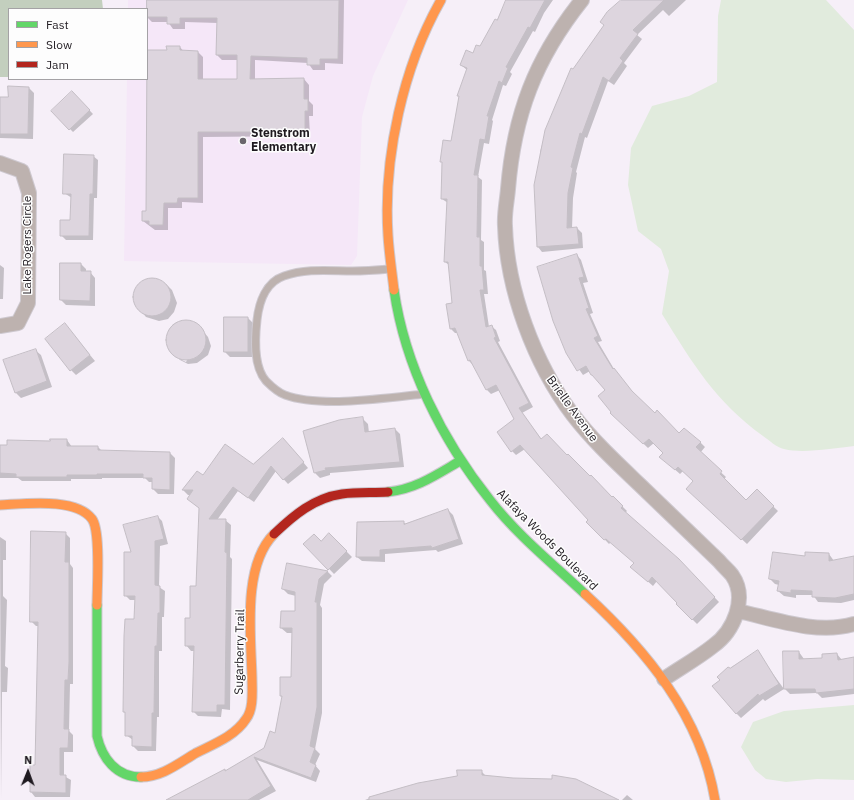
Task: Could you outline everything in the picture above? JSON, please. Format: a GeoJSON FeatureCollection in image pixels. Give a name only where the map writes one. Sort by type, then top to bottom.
{"type":"FeatureCollection","features":[{"type":"Feature","properties":{"kind":"street","name":"Alafaya Woods Boulevard"},"geometry":{"type":"LineString","coordinates":[[441,0],[420,46],[404,88],[390,164],[387,214],[390,270],[397,309],[406,343],[424,394],[439,426],[460,461],[490,501],[528,541],[627,635],[664,679],[700,745],[712,782],[715,800]]}},
{"type":"Feature","properties":{"kind":"street","name":"Brielle Avenue"},"geometry":{"type":"LineString","coordinates":[[582,0],[561,26],[540,64],[520,115],[510,164],[505,225],[512,275],[524,321],[545,372],[573,414],[599,446],[732,576],[739,592],[738,611],[726,633],[714,646],[664,679]]}},
{"type":"Feature","properties":{"kind":"street","name":"Lake Rogers Circle"},"geometry":{"type":"LineString","coordinates":[[0,163],[22,171],[29,193],[28,303],[18,323],[0,326]]}},
{"type":"Feature","properties":{"kind":"street","name":"Sugarberry Trail"},"geometry":{"type":"LineString","coordinates":[[0,505],[70,506],[83,510],[93,520],[97,537],[98,741],[100,752],[112,766],[129,775],[145,778],[162,773],[233,732],[247,719],[252,697],[252,592],[257,568],[266,544],[280,528],[304,507],[326,497],[351,493],[385,493],[409,489],[460,461]]}},
{"type":"Feature","properties":{"kind":"street"},"geometry":{"type":"LineString","coordinates":[[738,611],[796,624],[821,627],[845,627],[854,624]]}},
{"type":"Feature","properties":{"kind":"lane"},"geometry":{"type":"LineString","coordinates":[[390,270],[308,270],[283,276],[275,281],[264,293],[259,305],[256,358],[265,380],[284,395],[298,398],[310,400],[379,400],[424,394]]}},
{"type":"Feature","properties":{"kind":"shaded area","name":"Stenstrom Elementary"},"geometry":{"type":"Polygon","coordinates":[[[128,0],[408,0],[373,76],[362,117],[357,256],[351,265],[124,261],[127,80],[148,80],[148,8],[128,8],[128,0]]]}},
{"type":"Feature","properties":{"kind":"green space"},"geometry":{"type":"Polygon","coordinates":[[[0,0],[102,0],[103,8],[8,8],[8,77],[0,77],[0,0]]]}},
{"type":"Feature","properties":{"kind":"green space"},"geometry":{"type":"Polygon","coordinates":[[[721,0],[826,0],[854,30],[854,446],[800,451],[781,448],[773,444],[731,409],[706,381],[662,314],[669,271],[661,249],[638,231],[628,185],[631,148],[652,106],[689,96],[717,82],[718,16],[721,0]]]}},
{"type":"Feature","properties":{"kind":"green space"},"geometry":{"type":"Polygon","coordinates":[[[854,705],[854,780],[817,779],[786,782],[766,779],[755,770],[741,747],[753,722],[784,711],[854,705]]]}},
{"type":"Feature","properties":{"kind":"building"},"geometry":{"type":"Polygon","coordinates":[[[147,0],[339,0],[338,59],[320,59],[320,65],[307,65],[307,58],[251,56],[250,79],[304,78],[304,99],[308,99],[308,111],[305,111],[305,132],[198,132],[198,198],[178,198],[177,203],[164,203],[163,225],[149,225],[149,221],[142,221],[142,211],[146,211],[148,50],[167,50],[166,46],[180,46],[180,50],[198,51],[198,79],[237,79],[237,55],[216,55],[217,18],[180,18],[180,24],[167,24],[167,17],[148,17],[147,0]]]}},
{"type":"Feature","properties":{"kind":"building"},"geometry":{"type":"Polygon","coordinates":[[[506,0],[545,0],[506,67],[508,68],[502,83],[499,81],[487,116],[489,116],[485,140],[480,139],[474,175],[478,175],[477,237],[480,237],[480,266],[482,266],[484,290],[480,290],[486,327],[492,325],[496,337],[494,338],[529,403],[519,408],[541,439],[547,434],[567,455],[568,454],[623,506],[621,508],[679,559],[715,597],[692,620],[652,577],[648,582],[630,567],[634,563],[606,539],[604,540],[586,522],[588,520],[520,445],[511,452],[497,432],[514,419],[496,385],[486,390],[470,360],[468,361],[455,328],[450,329],[446,304],[452,303],[448,262],[444,262],[447,199],[441,199],[442,162],[440,162],[443,140],[451,141],[459,96],[457,96],[467,68],[460,65],[466,50],[473,53],[476,45],[480,46],[495,19],[497,20],[506,0]]]}},
{"type":"Feature","properties":{"kind":"building"},"geometry":{"type":"Polygon","coordinates":[[[621,0],[664,0],[633,30],[638,34],[620,58],[623,61],[609,81],[603,77],[582,134],[580,133],[571,167],[573,168],[568,193],[567,228],[577,227],[579,244],[537,247],[534,185],[545,130],[571,68],[573,69],[604,25],[600,22],[607,12],[621,0]]]}},
{"type":"Feature","properties":{"kind":"building"},"geometry":{"type":"Polygon","coordinates":[[[8,86],[29,87],[28,134],[0,134],[0,97],[8,97],[8,86]]]}},
{"type":"Feature","properties":{"kind":"building"},"geometry":{"type":"Polygon","coordinates":[[[72,91],[90,110],[69,130],[51,111],[72,91]]]}},
{"type":"Feature","properties":{"kind":"building"},"geometry":{"type":"Polygon","coordinates":[[[64,154],[94,155],[93,194],[90,194],[89,236],[60,236],[60,220],[70,220],[71,194],[63,194],[64,154]]]}},
{"type":"Feature","properties":{"kind":"building"},"geometry":{"type":"Polygon","coordinates":[[[577,254],[584,277],[579,278],[589,308],[586,309],[598,336],[594,338],[613,369],[614,368],[632,391],[655,413],[657,410],[679,433],[684,428],[701,442],[696,447],[722,471],[720,474],[746,500],[757,489],[774,506],[741,540],[686,489],[693,481],[678,467],[675,470],[659,457],[663,453],[649,439],[643,444],[610,413],[611,412],[598,396],[605,390],[591,375],[586,366],[577,371],[566,353],[553,321],[537,267],[577,254]]]}},
{"type":"Feature","properties":{"kind":"building"},"geometry":{"type":"Polygon","coordinates":[[[60,263],[81,263],[81,271],[91,271],[90,301],[60,300],[60,263]]]}},
{"type":"Feature","properties":{"kind":"building"},"geometry":{"type":"Polygon","coordinates":[[[148,278],[156,278],[166,283],[170,290],[170,304],[166,311],[156,316],[148,316],[138,311],[136,308],[133,301],[133,293],[138,283],[141,281],[148,278]]]}},
{"type":"Feature","properties":{"kind":"building"},"geometry":{"type":"Polygon","coordinates":[[[224,317],[248,317],[248,352],[224,352],[224,317]]]}},
{"type":"Feature","properties":{"kind":"building"},"geometry":{"type":"Polygon","coordinates":[[[186,320],[200,326],[206,340],[200,354],[186,360],[172,354],[166,340],[172,326],[186,320]]]}},
{"type":"Feature","properties":{"kind":"building"},"geometry":{"type":"Polygon","coordinates":[[[65,323],[90,355],[70,371],[45,339],[65,323]]]}},
{"type":"Feature","properties":{"kind":"building"},"geometry":{"type":"Polygon","coordinates":[[[36,349],[47,381],[15,393],[3,360],[36,349]]]}},
{"type":"Feature","properties":{"kind":"building"},"geometry":{"type":"Polygon","coordinates":[[[363,417],[365,432],[395,428],[400,462],[325,468],[326,470],[314,473],[303,431],[339,420],[363,417]]]}},
{"type":"Feature","properties":{"kind":"building"},"geometry":{"type":"Polygon","coordinates":[[[283,438],[304,462],[283,480],[271,466],[248,498],[233,487],[209,519],[226,519],[225,705],[217,705],[217,712],[192,712],[194,646],[185,646],[185,618],[190,618],[190,586],[196,586],[199,508],[187,499],[193,490],[182,490],[197,471],[203,475],[225,444],[253,464],[283,438]]]}},
{"type":"Feature","properties":{"kind":"building"},"geometry":{"type":"Polygon","coordinates":[[[50,439],[67,439],[67,446],[98,446],[98,450],[170,452],[170,490],[152,489],[152,478],[143,478],[143,474],[67,475],[67,477],[16,477],[16,474],[0,473],[0,445],[7,445],[7,440],[50,441],[50,439]]]}},
{"type":"Feature","properties":{"kind":"building"},"geometry":{"type":"Polygon","coordinates":[[[448,509],[459,539],[432,548],[431,546],[380,550],[380,557],[356,557],[357,522],[404,521],[404,524],[448,509]]]}},
{"type":"Feature","properties":{"kind":"building"},"geometry":{"type":"Polygon","coordinates":[[[158,516],[164,539],[155,541],[155,585],[160,586],[160,613],[158,613],[157,646],[155,646],[152,747],[132,746],[132,736],[125,736],[125,712],[123,712],[124,636],[125,619],[134,619],[135,596],[124,596],[124,552],[131,552],[123,525],[158,516]]]}},
{"type":"Feature","properties":{"kind":"building"},"geometry":{"type":"Polygon","coordinates":[[[31,531],[66,532],[65,562],[69,562],[69,662],[68,680],[65,680],[64,729],[69,729],[68,748],[60,748],[60,775],[66,775],[66,793],[30,792],[30,765],[35,765],[38,622],[30,622],[31,531]]]}},
{"type":"Feature","properties":{"kind":"building"},"geometry":{"type":"Polygon","coordinates":[[[329,533],[347,551],[328,570],[303,544],[314,534],[321,541],[329,533]]]}},
{"type":"Feature","properties":{"kind":"building"},"geometry":{"type":"Polygon","coordinates":[[[773,552],[805,556],[805,552],[829,553],[829,561],[854,556],[854,594],[835,598],[812,597],[812,591],[791,590],[791,593],[777,591],[779,581],[769,579],[773,552]]]}},
{"type":"Feature","properties":{"kind":"building"},"geometry":{"type":"Polygon","coordinates":[[[287,563],[328,571],[319,579],[315,602],[317,602],[317,707],[310,746],[315,748],[310,762],[316,765],[311,778],[254,757],[271,786],[248,800],[166,800],[225,769],[225,771],[264,748],[270,731],[275,733],[282,696],[280,696],[280,677],[291,677],[292,628],[280,628],[281,611],[295,611],[295,592],[282,589],[287,563]]]}},
{"type":"Feature","properties":{"kind":"building"},"geometry":{"type":"Polygon","coordinates":[[[758,650],[779,684],[759,696],[758,694],[736,714],[712,686],[720,680],[717,677],[728,667],[730,668],[758,650]]]}},
{"type":"Feature","properties":{"kind":"building"},"geometry":{"type":"Polygon","coordinates":[[[783,651],[799,651],[799,659],[822,658],[822,654],[837,653],[838,660],[854,657],[854,689],[816,693],[815,689],[784,689],[783,651]]]}},
{"type":"Feature","properties":{"kind":"building"},"geometry":{"type":"Polygon","coordinates":[[[457,770],[482,770],[482,775],[513,778],[552,779],[552,775],[576,779],[619,800],[369,800],[369,797],[418,783],[457,776],[457,770]]]}},
{"type":"Feature","properties":{"kind":"traffic: fast"},"geometry":{"type":"LineString","coordinates":[[394,290],[399,318],[417,374],[428,401],[456,453],[501,513],[536,549],[585,594]]}},
{"type":"Feature","properties":{"kind":"traffic: fast"},"geometry":{"type":"LineString","coordinates":[[388,492],[417,485],[460,461]]}},
{"type":"Feature","properties":{"kind":"traffic: fast"},"geometry":{"type":"LineString","coordinates":[[97,605],[97,736],[99,744],[102,752],[117,770],[124,774],[141,777]]}},
{"type":"Feature","properties":{"kind":"traffic: slow"},"geometry":{"type":"LineString","coordinates":[[394,290],[388,242],[387,206],[393,144],[398,114],[406,83],[416,54],[441,0]]}},
{"type":"Feature","properties":{"kind":"traffic: slow"},"geometry":{"type":"LineString","coordinates":[[0,505],[49,503],[74,507],[84,512],[92,519],[95,525],[98,547],[97,605]]}},
{"type":"Feature","properties":{"kind":"traffic: slow"},"geometry":{"type":"LineString","coordinates":[[141,777],[156,775],[163,772],[224,739],[236,730],[249,715],[252,694],[250,622],[253,583],[257,564],[264,548],[274,534]]}},
{"type":"Feature","properties":{"kind":"traffic: slow"},"geometry":{"type":"LineString","coordinates":[[585,594],[608,615],[629,638],[668,686],[684,713],[697,740],[708,769],[715,800]]}},
{"type":"Feature","properties":{"kind":"traffic: jam"},"geometry":{"type":"LineString","coordinates":[[274,534],[305,508],[322,499],[342,494],[388,492]]}},
{"type":"Feature","properties":{"kind":"place","name":"Stenstrom Elementary"},"geometry":{"type":"Point","coordinates":[243,141]}}]}
